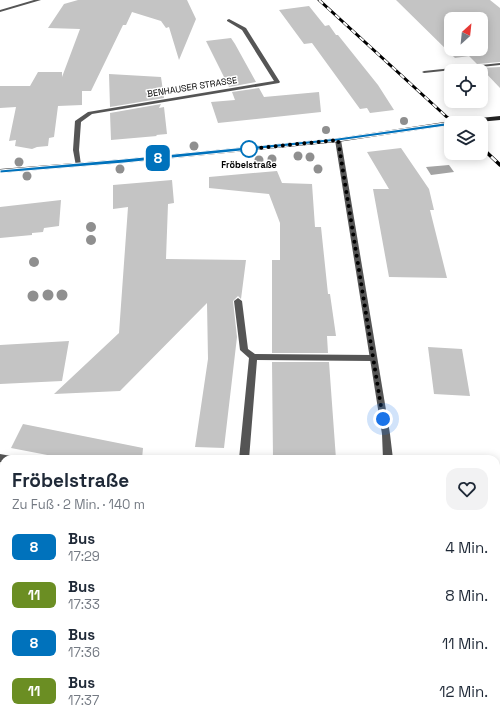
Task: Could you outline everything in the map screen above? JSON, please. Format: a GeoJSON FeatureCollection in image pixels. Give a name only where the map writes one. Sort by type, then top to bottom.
{"type":"FeatureCollection","features":[{"type":"Feature","properties":{"kind":"main road"},"geometry":{"type":"LineString","coordinates":[[488,119],[500,118]]}},
{"type":"Feature","properties":{"kind":"main road"},"geometry":{"type":"LineString","coordinates":[[0,171],[338,140],[444,124]]}},
{"type":"Feature","properties":{"kind":"street"},"geometry":{"type":"LineString","coordinates":[[0,11],[39,0]]}},
{"type":"Feature","properties":{"kind":"street","name":"BENHAUSER STRASSE"},"geometry":{"type":"LineString","coordinates":[[78,165],[76,150],[78,120],[90,113],[277,82],[244,29],[229,20]]}},
{"type":"Feature","properties":{"kind":"street"},"geometry":{"type":"LineString","coordinates":[[424,72],[500,64]]}},
{"type":"Feature","properties":{"kind":"street"},"geometry":{"type":"LineString","coordinates":[[338,140],[386,434],[388,455]]}},
{"type":"Feature","properties":{"kind":"street"},"geometry":{"type":"LineString","coordinates":[[238,301],[244,350],[253,357],[373,358]]}},
{"type":"Feature","properties":{"kind":"street"},"geometry":{"type":"LineString","coordinates":[[244,455],[253,357]]}},
{"type":"Feature","properties":{"kind":"shaded area"},"geometry":{"type":"Polygon","coordinates":[[[449,165],[454,172],[431,175],[426,167],[449,165]]]}},
{"type":"Feature","properties":{"kind":"building"},"geometry":{"type":"Polygon","coordinates":[[[78,0],[187,0],[196,19],[179,60],[169,27],[166,28],[161,21],[132,12],[126,25],[123,25],[91,91],[82,91],[82,105],[58,106],[54,137],[49,138],[48,146],[32,149],[15,146],[16,140],[9,141],[16,107],[0,108],[0,86],[30,86],[38,72],[62,72],[62,77],[80,29],[48,28],[64,4],[78,0]]]}},
{"type":"Feature","properties":{"kind":"building"},"geometry":{"type":"Polygon","coordinates":[[[396,0],[490,0],[500,8],[500,62],[477,64],[469,56],[488,56],[488,12],[444,12],[444,47],[396,0]]]}},
{"type":"Feature","properties":{"kind":"building"},"geometry":{"type":"Polygon","coordinates":[[[309,6],[325,26],[329,25],[336,35],[338,35],[378,85],[394,110],[370,113],[367,108],[360,109],[312,43],[304,44],[279,10],[309,6]]]}},
{"type":"Feature","properties":{"kind":"building"},"geometry":{"type":"Polygon","coordinates":[[[231,38],[256,82],[229,87],[206,41],[231,38]]]}},
{"type":"Feature","properties":{"kind":"building"},"geometry":{"type":"Polygon","coordinates":[[[453,56],[469,56],[455,58],[453,56]]]}},
{"type":"Feature","properties":{"kind":"building"},"geometry":{"type":"Polygon","coordinates":[[[500,67],[500,88],[488,75],[488,68],[500,67]]]}},
{"type":"Feature","properties":{"kind":"building"},"geometry":{"type":"Polygon","coordinates":[[[109,74],[161,77],[164,98],[110,107],[109,74]]]}},
{"type":"Feature","properties":{"kind":"building"},"geometry":{"type":"Polygon","coordinates":[[[259,88],[264,97],[319,92],[321,112],[218,123],[211,102],[235,100],[232,92],[259,88]]]}},
{"type":"Feature","properties":{"kind":"building"},"geometry":{"type":"Polygon","coordinates":[[[161,104],[159,108],[164,107],[167,134],[111,140],[110,113],[161,104]]]}},
{"type":"Feature","properties":{"kind":"building"},"geometry":{"type":"Polygon","coordinates":[[[401,148],[429,189],[434,210],[430,210],[447,278],[389,277],[373,189],[389,189],[367,152],[401,148]]]}},
{"type":"Feature","properties":{"kind":"building"},"geometry":{"type":"Polygon","coordinates":[[[277,171],[282,183],[312,184],[315,227],[321,227],[328,294],[330,294],[336,336],[327,336],[328,353],[272,353],[272,260],[280,260],[280,223],[269,194],[209,188],[209,177],[277,171]]]}},
{"type":"Feature","properties":{"kind":"building"},"geometry":{"type":"Polygon","coordinates":[[[172,180],[174,203],[168,204],[166,259],[246,260],[241,299],[238,296],[233,301],[237,337],[224,448],[195,447],[208,359],[207,303],[120,391],[54,394],[119,333],[128,207],[113,209],[113,185],[172,180]]]}},
{"type":"Feature","properties":{"kind":"building"},"geometry":{"type":"Polygon","coordinates":[[[61,200],[59,226],[44,228],[43,232],[32,233],[32,235],[0,238],[0,207],[61,200]]]}},
{"type":"Feature","properties":{"kind":"building"},"geometry":{"type":"Polygon","coordinates":[[[69,341],[62,381],[0,384],[0,345],[69,341]]]}},
{"type":"Feature","properties":{"kind":"building"},"geometry":{"type":"Polygon","coordinates":[[[428,347],[462,349],[470,396],[434,394],[428,347]]]}},
{"type":"Feature","properties":{"kind":"building"},"geometry":{"type":"Polygon","coordinates":[[[272,362],[329,362],[336,455],[273,455],[272,362]]]}},
{"type":"Feature","properties":{"kind":"building"},"geometry":{"type":"Polygon","coordinates":[[[23,424],[143,448],[142,455],[47,455],[11,448],[23,424]]]}},
{"type":"Feature","properties":{"kind":"railway"},"geometry":{"type":"LineString","coordinates":[[319,0],[446,116]]}},
{"type":"Feature","properties":{"kind":"railway"},"geometry":{"type":"LineString","coordinates":[[488,154],[500,165]]}},
{"type":"Feature","properties":{"kind":"bus line","name":"8"},"geometry":{"type":"LineString","coordinates":[[0,171],[124,161],[338,140],[444,124]]}},
{"type":"Feature","properties":{"kind":"place","name":"Fröbelstraße"},"geometry":{"type":"Point","coordinates":[249,149]}},
{"type":"Feature","properties":{"kind":"route"},"geometry":{"type":"LineString","coordinates":[[249,149],[338,140],[383,419]]}}]}
